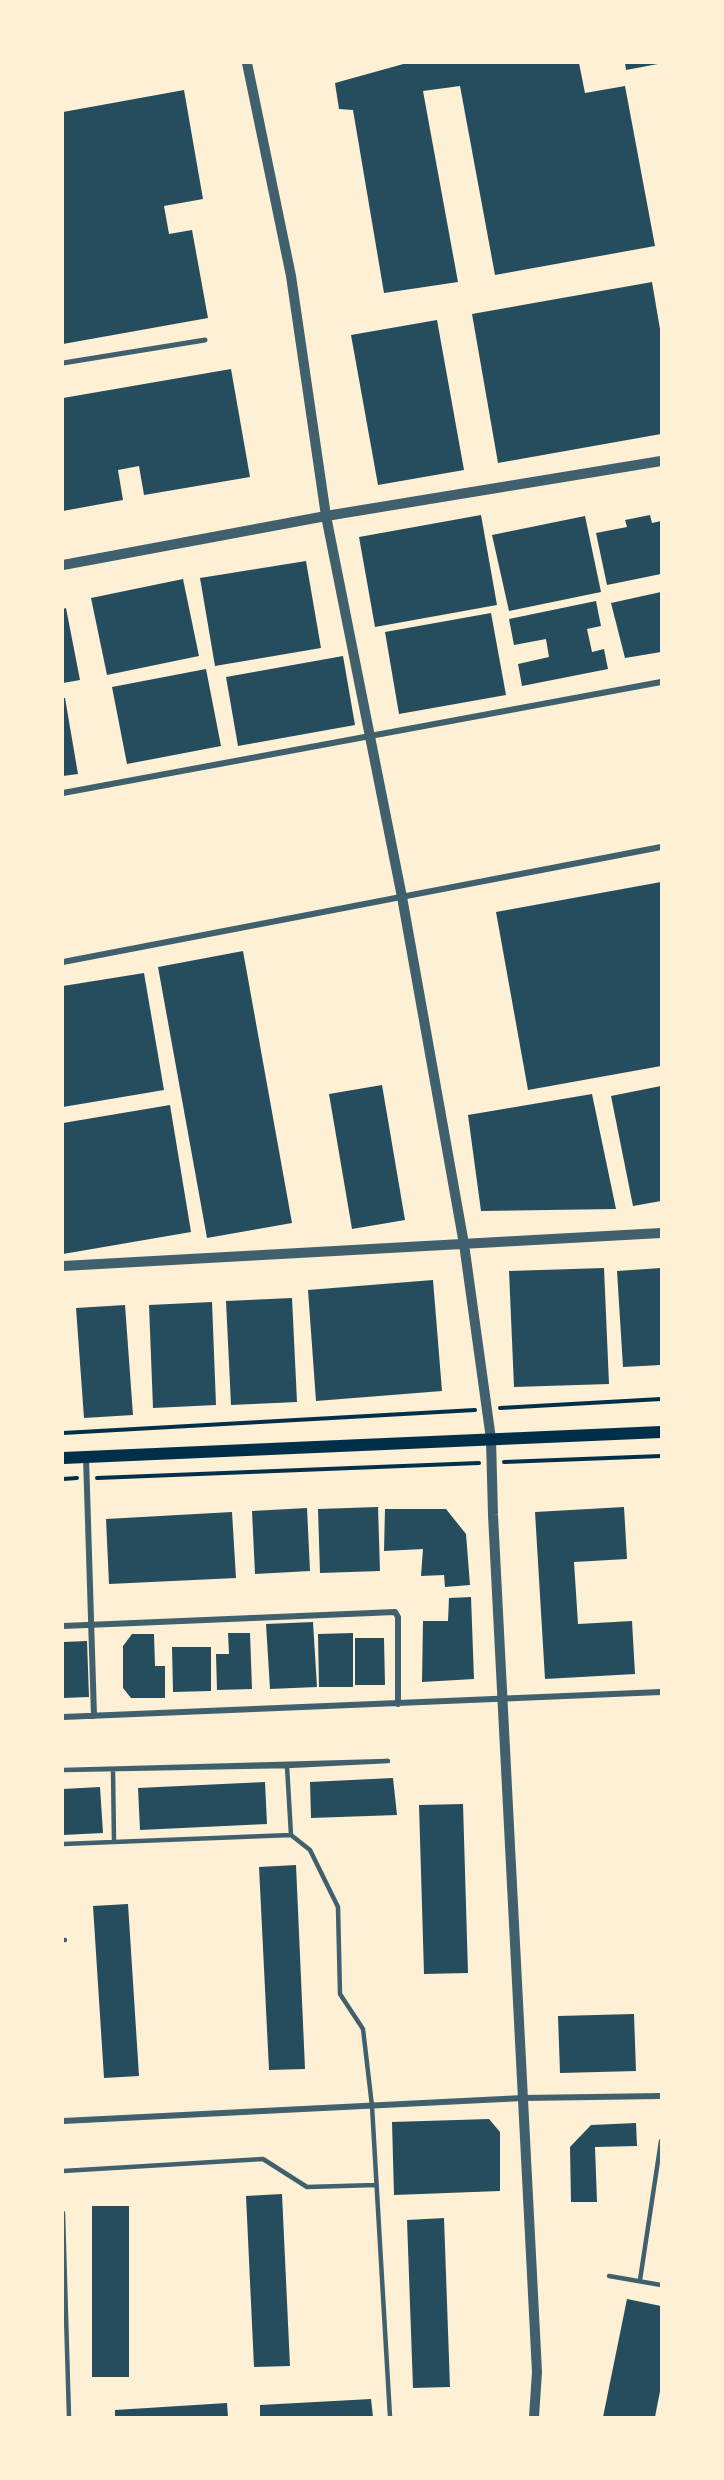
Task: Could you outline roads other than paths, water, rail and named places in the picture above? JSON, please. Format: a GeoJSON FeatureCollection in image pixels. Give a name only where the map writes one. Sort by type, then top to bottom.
{"type":"FeatureCollection","features":[{"type":"Feature","properties":{"kind":"main road"},"geometry":{"type":"LineString","coordinates":[[63,1458],[661,1432]]}},
{"type":"Feature","properties":{"kind":"street"},"geometry":{"type":"LineString","coordinates":[[247,63],[291,276],[327,516],[402,897],[464,1244],[491,1439],[502,1700],[537,2372],[534,2417]]}},
{"type":"Feature","properties":{"kind":"street"},"geometry":{"type":"LineString","coordinates":[[63,363],[205,340]]}},
{"type":"Feature","properties":{"kind":"street"},"geometry":{"type":"LineString","coordinates":[[63,565],[327,516],[661,461]]}},
{"type":"Feature","properties":{"kind":"street"},"geometry":{"type":"LineString","coordinates":[[63,793],[661,682]]}},
{"type":"Feature","properties":{"kind":"street"},"geometry":{"type":"LineString","coordinates":[[63,962],[661,847]]}},
{"type":"Feature","properties":{"kind":"street"},"geometry":{"type":"LineString","coordinates":[[63,1266],[661,1233]]}},
{"type":"Feature","properties":{"kind":"street"},"geometry":{"type":"LineString","coordinates":[[86,1457],[94,1716]]}},
{"type":"Feature","properties":{"kind":"street"},"geometry":{"type":"LineString","coordinates":[[63,1626],[394,1612],[398,1617],[398,1704]]}},
{"type":"Feature","properties":{"kind":"street"},"geometry":{"type":"LineString","coordinates":[[63,1717],[661,1692]]}},
{"type":"Feature","properties":{"kind":"street"},"geometry":{"type":"LineString","coordinates":[[63,2121],[523,2098],[661,2096]]}},
{"type":"Feature","properties":{"kind":"lane"},"geometry":{"type":"LineString","coordinates":[[388,1761],[287,1766],[63,1770],[388,1761]]}},
{"type":"Feature","properties":{"kind":"lane"},"geometry":{"type":"LineString","coordinates":[[287,1766],[291,1834]]}},
{"type":"Feature","properties":{"kind":"lane"},"geometry":{"type":"LineString","coordinates":[[113,1769],[114,1842]]}},
{"type":"Feature","properties":{"kind":"lane"},"geometry":{"type":"LineString","coordinates":[[63,1844],[291,1834],[310,1850],[338,1907],[340,1994],[363,2029],[372,2106],[390,2417]]}},
{"type":"Feature","properties":{"kind":"lane"},"geometry":{"type":"LineString","coordinates":[[640,2280],[661,2140]]}},
{"type":"Feature","properties":{"kind":"lane"},"geometry":{"type":"LineString","coordinates":[[63,2171],[264,2159],[307,2187],[376,2185]]}},
{"type":"Feature","properties":{"kind":"lane"},"geometry":{"type":"LineString","coordinates":[[63,2212],[69,2417]]}},
{"type":"Feature","properties":{"kind":"lane"},"geometry":{"type":"LineString","coordinates":[[609,2276],[661,2285]]}}]}
